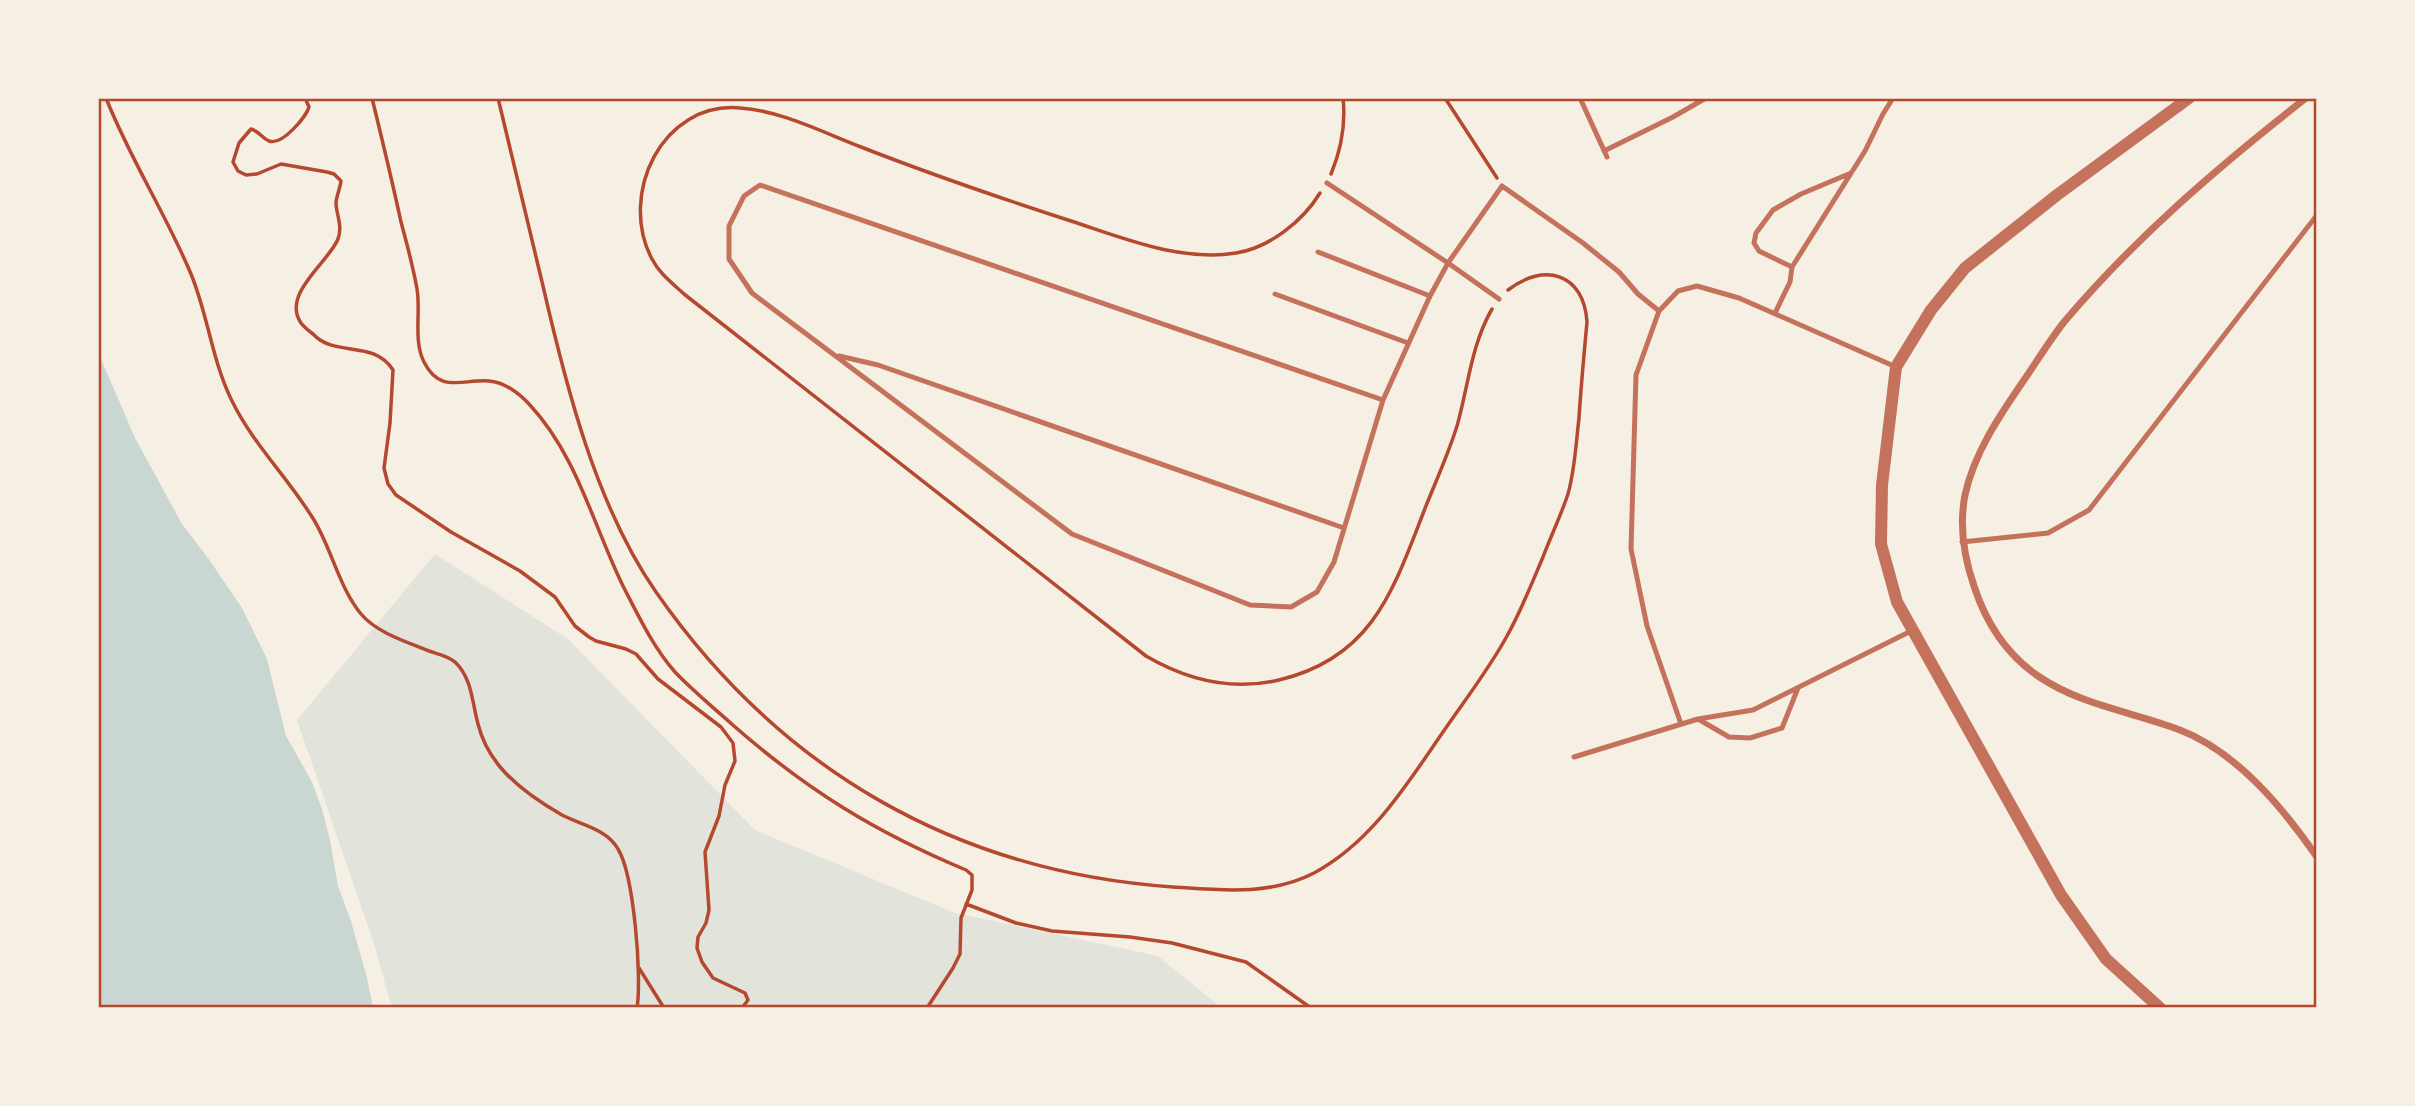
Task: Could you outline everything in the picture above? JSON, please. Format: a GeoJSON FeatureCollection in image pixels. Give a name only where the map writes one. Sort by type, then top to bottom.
{"type":"FeatureCollection","features":[{"type":"Feature","properties":{"kind":"street"},"geometry":{"type":"LineString","coordinates":[[2160,1008],[2106,959],[2061,895],[1897,602],[1881,544],[1882,485],[1896,367],[1931,310],[1965,268],[2057,195],[2189,98]]}},
{"type":"Feature","properties":{"kind":"street"},"geometry":{"type":"LineString","coordinates":[[2306,98],[2184,197],[2113,267],[2062,325],[1984,442],[1965,495],[1962,542],[1982,611],[2007,650],[2039,677],[2074,696],[2182,731],[2220,752],[2288,815],[2317,857]]}},
{"type":"Feature","properties":{"kind":"lane"},"geometry":{"type":"LineString","coordinates":[[1580,98],[1606,154],[1706,98]]}},
{"type":"Feature","properties":{"kind":"lane"},"geometry":{"type":"LineString","coordinates":[[1775,313],[1790,282],[1793,267],[1852,173],[1893,98]]}},
{"type":"Feature","properties":{"kind":"lane"},"geometry":{"type":"LineString","coordinates":[[1793,267],[1759,251],[1754,243],[1756,233],[1773,210],[1801,194],[1852,173]]}},
{"type":"Feature","properties":{"kind":"lane"},"geometry":{"type":"LineString","coordinates":[[1327,183],[1499,299]]}},
{"type":"Feature","properties":{"kind":"lane"},"geometry":{"type":"LineString","coordinates":[[1382,400],[760,185],[744,196],[729,226],[729,259],[752,293],[1072,534],[1250,605],[1291,607],[1317,592],[1334,562],[1382,400],[1408,342],[1448,263],[1502,186],[1592,250],[1659,311]]}},
{"type":"Feature","properties":{"kind":"lane"},"geometry":{"type":"LineString","coordinates":[[1962,542],[2048,533],[2089,510],[2317,215]]}},
{"type":"Feature","properties":{"kind":"lane"},"geometry":{"type":"LineString","coordinates":[[1318,252],[1430,296]]}},
{"type":"Feature","properties":{"kind":"lane"},"geometry":{"type":"LineString","coordinates":[[1681,724],[1647,626],[1631,549],[1636,375],[1659,311],[1678,291],[1698,286],[1739,298],[1896,367]]}},
{"type":"Feature","properties":{"kind":"lane"},"geometry":{"type":"LineString","coordinates":[[1275,294],[1408,342]]}},
{"type":"Feature","properties":{"kind":"lane"},"geometry":{"type":"LineString","coordinates":[[836,355],[878,365],[1344,528]]}},
{"type":"Feature","properties":{"kind":"lane"},"geometry":{"type":"LineString","coordinates":[[1574,757],[1698,719],[1753,710],[1913,630]]}},
{"type":"Feature","properties":{"kind":"lane"},"geometry":{"type":"LineString","coordinates":[[1698,719],[1729,737],[1749,738],[1782,728],[1798,688]]}},
{"type":"Feature","properties":{"kind":"path"},"geometry":{"type":"LineString","coordinates":[[106,98],[190,271],[203,306],[221,376],[233,402],[260,446],[315,522],[355,605],[367,620],[380,629],[454,662],[467,678],[482,737],[500,767],[531,796],[606,835],[621,853],[639,967],[637,1008]]}},
{"type":"Feature","properties":{"kind":"path"},"geometry":{"type":"LineString","coordinates":[[305,98],[309,107],[306,116],[283,138],[270,142],[251,129],[239,143],[233,162],[238,171],[246,174],[257,174],[281,164],[327,172],[334,174],[341,181],[336,201],[340,223],[337,242],[308,280],[299,299],[298,314],[302,325],[323,343],[375,354],[393,370],[384,468],[390,489],[451,532],[520,571],[555,597],[575,626],[589,637],[636,654],[658,679],[721,727],[733,743],[735,761],[705,852],[709,910],[706,923],[698,937],[697,948],[702,962],[713,978],[745,993],[748,1000],[742,1008]]}},
{"type":"Feature","properties":{"kind":"path"},"geometry":{"type":"LineString","coordinates":[[372,98],[417,290],[420,347],[428,369],[440,380],[454,384],[499,383],[528,402],[568,457],[622,584],[653,641],[674,671],[726,719],[801,781],[889,835],[969,872],[973,885],[961,918],[960,954],[926,1008]]}},
{"type":"Feature","properties":{"kind":"path"},"geometry":{"type":"LineString","coordinates":[[498,98],[555,338],[576,415],[597,472],[628,543],[652,586],[730,684],[793,742],[833,772],[897,812],[933,830],[981,848],[1063,871],[1152,885],[1227,891],[1288,884],[1319,871],[1369,831],[1404,790],[1496,655],[1518,616],[1563,509],[1573,470],[1587,322],[1584,302],[1578,293],[1564,280],[1546,273],[1527,277],[1499,299],[1481,333],[1456,428],[1411,544],[1388,597],[1369,628],[1343,650],[1297,676],[1254,684],[1223,684],[1184,675],[1146,656],[668,280],[652,259],[641,227],[642,186],[647,167],[664,139],[692,118],[721,107],[747,108],[773,114],[968,188],[1136,242],[1192,254],[1238,253],[1257,247],[1292,225],[1307,211],[1327,183],[1341,146],[1345,113],[1343,98]]}},
{"type":"Feature","properties":{"kind":"path"},"geometry":{"type":"LineString","coordinates":[[1445,98],[1502,186]]}},
{"type":"Feature","properties":{"kind":"path"},"geometry":{"type":"LineString","coordinates":[[966,904],[1016,923],[1052,931],[1172,943],[1246,962],[1311,1008]]}},
{"type":"Feature","properties":{"kind":"path"},"geometry":{"type":"LineString","coordinates":[[639,967],[664,1008]]}},
{"type":"Feature","properties":{"kind":"shaded area"},"geometry":{"type":"Polygon","coordinates":[[[98,352],[135,438],[182,524],[242,608],[267,659],[286,736],[312,782],[322,809],[338,886],[351,921],[373,1008],[98,1008],[98,352]]]}},
{"type":"Feature","properties":{"kind":"shaded area"},"geometry":{"type":"Polygon","coordinates":[[[435,554],[568,639],[755,830],[955,913],[1158,956],[1222,1008],[392,1008],[374,944],[297,720],[435,554]]]}}]}
